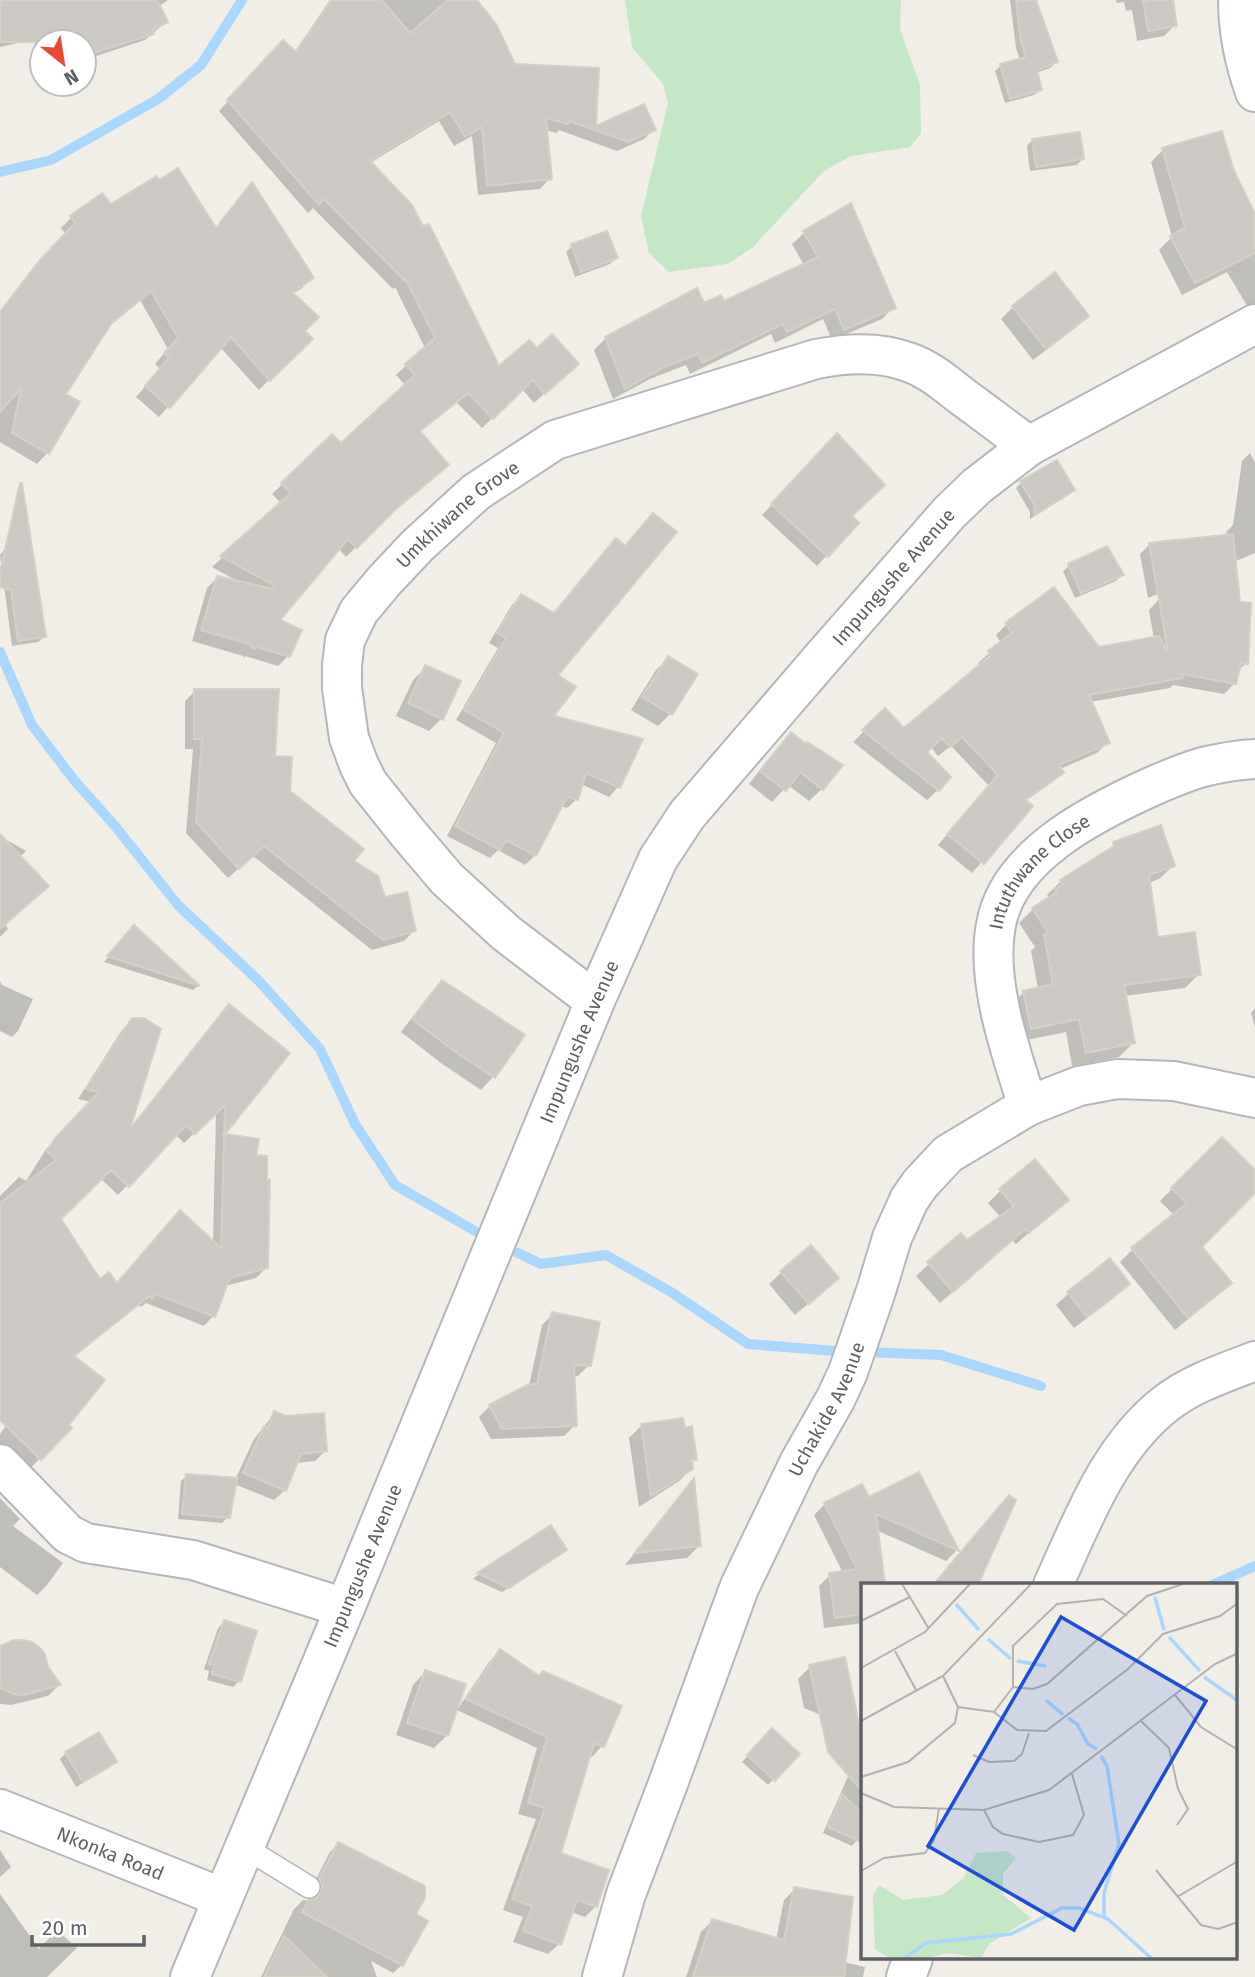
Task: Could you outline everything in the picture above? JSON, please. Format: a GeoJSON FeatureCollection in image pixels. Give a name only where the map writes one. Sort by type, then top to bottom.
{"type":"FeatureCollection","features":[{"type":"Feature","properties":{"kind":"street"},"geometry":{"type":"LineString","coordinates":[[1238,0],[1243,58],[1255,92]]}},
{"type":"Feature","properties":{"kind":"street","name":"Impungushe Avenue"},"geometry":{"type":"LineString","coordinates":[[190,1977],[595,1001],[658,859],[687,815],[949,513],[977,486],[1029,446],[1255,324]]}},
{"type":"Feature","properties":{"kind":"street","name":"Umkhiwane Grove"},"geometry":{"type":"LineString","coordinates":[[595,1001],[506,933],[447,879],[368,783],[349,738],[342,688],[345,640],[359,611],[418,545],[476,492],[555,440],[816,359],[839,355],[865,355],[889,356],[909,362],[931,373],[1029,446]]}},
{"type":"Feature","properties":{"kind":"street","name":"Intuthwane Close"},"geometry":{"type":"LineString","coordinates":[[1028,1106],[999,1009],[993,947],[996,923],[1004,900],[1022,872],[1044,850],[1072,829],[1124,799],[1202,768],[1255,759]]}},
{"type":"Feature","properties":{"kind":"street","name":"Uchakide Avenue"},"geometry":{"type":"LineString","coordinates":[[602,1977],[626,1894],[739,1588],[799,1463],[848,1372],[892,1238],[909,1200],[948,1154],[1028,1106],[1079,1086],[1117,1079],[1174,1081],[1255,1098]]}},
{"type":"Feature","properties":{"kind":"street"},"geometry":{"type":"LineString","coordinates":[[1054,1583],[1093,1496],[1124,1447],[1144,1424],[1183,1392],[1255,1361]]}},
{"type":"Feature","properties":{"kind":"street"},"geometry":{"type":"LineString","coordinates":[[0,1464],[68,1534],[86,1543],[193,1560],[345,1608]]}},
{"type":"Feature","properties":{"kind":"street","name":"Nkonka Road"},"geometry":{"type":"LineString","coordinates":[[0,1809],[223,1898]]}},
{"type":"Feature","properties":{"kind":"street"},"geometry":{"type":"LineString","coordinates":[[906,1977],[912,1960]]}},
{"type":"Feature","properties":{"kind":"lane"},"geometry":{"type":"LineString","coordinates":[[244,1847],[309,1887]]}},
{"type":"Feature","properties":{"kind":"green space"},"geometry":{"type":"Polygon","coordinates":[[[625,0],[901,0],[900,29],[920,85],[921,133],[910,147],[851,156],[824,171],[752,248],[727,264],[669,272],[649,253],[641,216],[668,103],[663,84],[632,47],[625,0]]]}},
{"type":"Feature","properties":{"kind":"building"},"geometry":{"type":"Polygon","coordinates":[[[0,0],[157,0],[168,22],[152,30],[154,34],[98,52],[98,28],[28,28],[28,42],[0,42],[0,0]]]}},
{"type":"Feature","properties":{"kind":"building"},"geometry":{"type":"Polygon","coordinates":[[[332,0],[382,0],[410,33],[448,0],[477,0],[496,24],[515,64],[599,68],[596,126],[644,104],[656,130],[628,142],[569,121],[568,124],[546,118],[552,179],[487,186],[482,127],[465,137],[450,112],[370,161],[412,205],[423,226],[429,224],[499,366],[529,340],[537,348],[552,334],[579,364],[545,394],[533,380],[493,419],[468,393],[420,431],[449,465],[396,509],[357,548],[348,539],[280,620],[302,630],[290,657],[257,647],[255,649],[252,645],[201,630],[217,576],[273,589],[274,585],[220,556],[291,493],[281,483],[332,434],[341,443],[415,375],[405,364],[435,338],[405,278],[404,280],[324,199],[319,205],[227,100],[283,40],[296,52],[332,0]]]}},
{"type":"Feature","properties":{"kind":"building"},"geometry":{"type":"Polygon","coordinates":[[[1016,0],[1036,0],[1058,62],[1037,70],[1042,90],[1010,99],[1000,64],[1026,57],[1021,41],[1016,0]]]}},
{"type":"Feature","properties":{"kind":"building"},"geometry":{"type":"Polygon","coordinates":[[[1143,0],[1173,0],[1177,26],[1148,31],[1143,0]]]}},
{"type":"Feature","properties":{"kind":"building"},"geometry":{"type":"Polygon","coordinates":[[[1222,131],[1234,171],[1255,214],[1255,253],[1195,283],[1170,236],[1185,228],[1162,148],[1222,131]]]}},
{"type":"Feature","properties":{"kind":"building"},"geometry":{"type":"Polygon","coordinates":[[[1080,132],[1084,159],[1036,167],[1032,139],[1080,132]]]}},
{"type":"Feature","properties":{"kind":"building"},"geometry":{"type":"Polygon","coordinates":[[[178,168],[216,228],[252,182],[314,278],[292,292],[319,317],[305,331],[313,339],[270,381],[231,337],[170,408],[145,386],[169,358],[164,353],[178,338],[151,291],[111,324],[66,394],[80,402],[49,454],[12,433],[21,388],[0,412],[0,312],[40,260],[75,223],[70,216],[102,193],[111,204],[157,176],[159,180],[178,168]]]}},
{"type":"Feature","properties":{"kind":"building"},"geometry":{"type":"Polygon","coordinates":[[[851,203],[896,308],[844,330],[835,309],[787,332],[783,324],[702,363],[698,354],[664,367],[625,389],[605,337],[697,288],[704,303],[721,295],[724,301],[818,257],[803,231],[851,203]]]}},
{"type":"Feature","properties":{"kind":"building"},"geometry":{"type":"Polygon","coordinates":[[[607,231],[618,258],[581,272],[571,244],[607,231]]]}},
{"type":"Feature","properties":{"kind":"building"},"geometry":{"type":"Polygon","coordinates":[[[1055,272],[1089,316],[1046,349],[1012,306],[1055,272]]]}},
{"type":"Feature","properties":{"kind":"building"},"geometry":{"type":"Polygon","coordinates":[[[837,433],[885,485],[852,516],[859,523],[828,557],[771,504],[837,433]]]}},
{"type":"Feature","properties":{"kind":"building"},"geometry":{"type":"Polygon","coordinates":[[[1057,460],[1075,490],[1035,515],[1035,506],[1020,481],[1057,460]]]}},
{"type":"Feature","properties":{"kind":"building"},"geometry":{"type":"Polygon","coordinates":[[[20,483],[46,637],[18,641],[11,590],[0,587],[0,572],[20,483]]]}},
{"type":"Feature","properties":{"kind":"building"},"geometry":{"type":"Polygon","coordinates":[[[653,513],[677,532],[558,675],[576,687],[554,716],[643,739],[620,788],[586,773],[578,800],[567,797],[536,856],[506,840],[500,850],[455,826],[504,733],[464,710],[506,638],[497,633],[521,594],[554,613],[616,538],[625,546],[653,513]]]}},
{"type":"Feature","properties":{"kind":"building"},"geometry":{"type":"Polygon","coordinates":[[[1233,534],[1240,602],[1251,603],[1248,664],[1241,663],[1236,684],[1181,674],[1183,678],[1089,695],[1110,743],[1059,765],[1064,773],[1025,799],[1033,806],[984,864],[947,834],[998,775],[962,737],[950,747],[942,738],[927,752],[951,777],[939,791],[862,730],[885,708],[904,728],[991,655],[988,651],[1012,633],[1005,623],[1054,587],[1099,647],[1159,636],[1168,652],[1149,543],[1233,534]]]}},
{"type":"Feature","properties":{"kind":"building"},"geometry":{"type":"Polygon","coordinates":[[[1107,546],[1124,575],[1081,593],[1068,564],[1107,546]]]}},
{"type":"Feature","properties":{"kind":"building"},"geometry":{"type":"Polygon","coordinates":[[[668,656],[698,674],[672,715],[642,697],[668,656]]]}},
{"type":"Feature","properties":{"kind":"building"},"geometry":{"type":"Polygon","coordinates":[[[425,665],[461,681],[443,720],[408,703],[425,665]]]}},
{"type":"Feature","properties":{"kind":"building"},"geometry":{"type":"Polygon","coordinates":[[[194,689],[279,689],[275,756],[292,757],[290,791],[364,849],[354,861],[378,876],[385,897],[407,892],[416,931],[383,940],[264,846],[239,869],[196,822],[202,739],[194,739],[194,689]]]}},
{"type":"Feature","properties":{"kind":"building"},"geometry":{"type":"Polygon","coordinates":[[[791,732],[843,765],[823,790],[800,772],[786,791],[760,771],[791,732]]]}},
{"type":"Feature","properties":{"kind":"building"},"geometry":{"type":"Polygon","coordinates":[[[1161,825],[1175,866],[1149,875],[1158,937],[1195,932],[1201,975],[1124,985],[1135,1043],[1086,1053],[1079,1019],[1031,1029],[1023,991],[1053,984],[1044,935],[1048,933],[1032,908],[1057,892],[1055,889],[1063,884],[1060,880],[1114,846],[1113,842],[1161,825]]]}},
{"type":"Feature","properties":{"kind":"building"},"geometry":{"type":"Polygon","coordinates":[[[0,834],[49,886],[0,929],[0,834]]]}},
{"type":"Feature","properties":{"kind":"building"},"geometry":{"type":"Polygon","coordinates":[[[134,925],[200,986],[107,956],[134,925]]]}},
{"type":"Feature","properties":{"kind":"building"},"geometry":{"type":"Polygon","coordinates":[[[442,980],[525,1035],[495,1078],[412,1019],[442,980]]]}},
{"type":"Feature","properties":{"kind":"building"},"geometry":{"type":"Polygon","coordinates":[[[229,1004],[290,1053],[225,1134],[259,1139],[256,1155],[267,1156],[267,1180],[270,1180],[268,1268],[230,1278],[215,1317],[156,1294],[152,1299],[149,1296],[74,1356],[105,1380],[69,1425],[72,1428],[41,1460],[0,1420],[0,1203],[56,1160],[47,1151],[56,1137],[99,1092],[86,1089],[132,1018],[144,1018],[161,1029],[130,1129],[229,1004]],[[225,1105],[195,1134],[186,1125],[129,1187],[111,1170],[61,1219],[100,1279],[109,1272],[117,1283],[180,1210],[221,1248],[225,1105]]]}},
{"type":"Feature","properties":{"kind":"building"},"geometry":{"type":"Polygon","coordinates":[[[1222,1137],[1255,1170],[1255,1193],[1202,1247],[1232,1283],[1188,1318],[1131,1248],[1187,1203],[1171,1188],[1222,1137]]]}},
{"type":"Feature","properties":{"kind":"building"},"geometry":{"type":"Polygon","coordinates":[[[1035,1159],[1069,1200],[1029,1233],[1025,1229],[953,1292],[927,1262],[961,1233],[967,1240],[1014,1206],[999,1189],[1035,1159]]]}},
{"type":"Feature","properties":{"kind":"building"},"geometry":{"type":"Polygon","coordinates":[[[811,1245],[839,1278],[809,1304],[780,1271],[811,1245]]]}},
{"type":"Feature","properties":{"kind":"building"},"geometry":{"type":"Polygon","coordinates":[[[1110,1258],[1130,1284],[1087,1317],[1067,1292],[1110,1258]]]}},
{"type":"Feature","properties":{"kind":"building"},"geometry":{"type":"Polygon","coordinates":[[[552,1312],[600,1322],[591,1366],[574,1365],[577,1426],[502,1429],[489,1405],[529,1384],[537,1384],[552,1312]]]}},
{"type":"Feature","properties":{"kind":"building"},"geometry":{"type":"Polygon","coordinates":[[[274,1411],[285,1416],[324,1413],[327,1451],[301,1454],[286,1491],[243,1473],[264,1426],[268,1427],[274,1411]]]}},
{"type":"Feature","properties":{"kind":"building"},"geometry":{"type":"Polygon","coordinates":[[[683,1418],[685,1428],[692,1426],[697,1460],[692,1460],[693,1469],[651,1496],[641,1424],[683,1418]]]}},
{"type":"Feature","properties":{"kind":"building"},"geometry":{"type":"Polygon","coordinates":[[[919,1472],[959,1551],[876,1514],[885,1583],[863,1581],[861,1614],[835,1618],[829,1573],[857,1569],[824,1503],[862,1484],[869,1497],[919,1472]]]}},
{"type":"Feature","properties":{"kind":"building"},"geometry":{"type":"Polygon","coordinates":[[[186,1474],[237,1478],[230,1518],[182,1514],[186,1474]]]}},
{"type":"Feature","properties":{"kind":"building"},"geometry":{"type":"Polygon","coordinates":[[[694,1478],[701,1546],[635,1553],[694,1478]]]}},
{"type":"Feature","properties":{"kind":"building"},"geometry":{"type":"Polygon","coordinates":[[[1009,1495],[1016,1500],[979,1583],[935,1583],[1009,1495]]]}},
{"type":"Feature","properties":{"kind":"building"},"geometry":{"type":"Polygon","coordinates":[[[551,1525],[567,1550],[509,1588],[477,1573],[551,1525]]]}},
{"type":"Feature","properties":{"kind":"building"},"geometry":{"type":"Polygon","coordinates":[[[224,1620],[257,1631],[241,1682],[212,1674],[214,1665],[209,1664],[224,1620]]]}},
{"type":"Feature","properties":{"kind":"building"},"geometry":{"type":"Polygon","coordinates":[[[14,1640],[32,1642],[39,1647],[45,1654],[48,1667],[61,1685],[24,1695],[0,1688],[0,1646],[14,1640]]]}},
{"type":"Feature","properties":{"kind":"building"},"geometry":{"type":"Polygon","coordinates":[[[500,1649],[539,1676],[543,1671],[622,1706],[604,1747],[594,1743],[561,1853],[609,1870],[597,1907],[577,1900],[561,1945],[523,1931],[532,1906],[512,1899],[545,1808],[528,1803],[547,1737],[466,1699],[500,1649]]]}},
{"type":"Feature","properties":{"kind":"building"},"geometry":{"type":"Polygon","coordinates":[[[845,1657],[861,1733],[861,1790],[828,1752],[809,1665],[845,1657]]]}},
{"type":"Feature","properties":{"kind":"building"},"geometry":{"type":"Polygon","coordinates":[[[425,1670],[466,1684],[448,1736],[407,1723],[425,1670]]]}},
{"type":"Feature","properties":{"kind":"building"},"geometry":{"type":"Polygon","coordinates":[[[772,1728],[800,1754],[775,1781],[747,1755],[772,1728]]]}},
{"type":"Feature","properties":{"kind":"building"},"geometry":{"type":"Polygon","coordinates":[[[99,1732],[117,1762],[83,1782],[65,1752],[99,1732]]]}},
{"type":"Feature","properties":{"kind":"building"},"geometry":{"type":"Polygon","coordinates":[[[842,1794],[861,1812],[861,1842],[828,1827],[842,1794]]]}},
{"type":"Feature","properties":{"kind":"building"},"geometry":{"type":"Polygon","coordinates":[[[338,1842],[425,1886],[425,1898],[416,1914],[428,1921],[403,1966],[302,1912],[308,1900],[316,1898],[320,1893],[322,1887],[319,1879],[338,1842]]]}},
{"type":"Feature","properties":{"kind":"building"},"geometry":{"type":"Polygon","coordinates":[[[794,1887],[853,1897],[844,1977],[693,1977],[712,1919],[784,1940],[794,1887]]]}},
{"type":"Feature","properties":{"kind":"building"},"geometry":{"type":"Polygon","coordinates":[[[284,1936],[327,1977],[264,1977],[284,1936]]]}},
{"type":"Feature","properties":{"kind":"waterway"},"geometry":{"type":"LineString","coordinates":[[0,172],[51,160],[158,99],[201,65],[242,0]]}},
{"type":"Feature","properties":{"kind":"waterway"},"geometry":{"type":"LineString","coordinates":[[0,652],[32,725],[74,780],[178,905],[259,981],[320,1049],[355,1124],[395,1185],[475,1231]]}},
{"type":"Feature","properties":{"kind":"waterway"},"geometry":{"type":"LineString","coordinates":[[518,1253],[541,1264],[606,1255],[671,1292],[748,1344],[847,1352]]}},
{"type":"Feature","properties":{"kind":"waterway"},"geometry":{"type":"LineString","coordinates":[[863,1352],[941,1355],[1041,1386]]}},
{"type":"Feature","properties":{"kind":"waterway"},"geometry":{"type":"LineString","coordinates":[[1217,1583],[1255,1566]]}}]}
